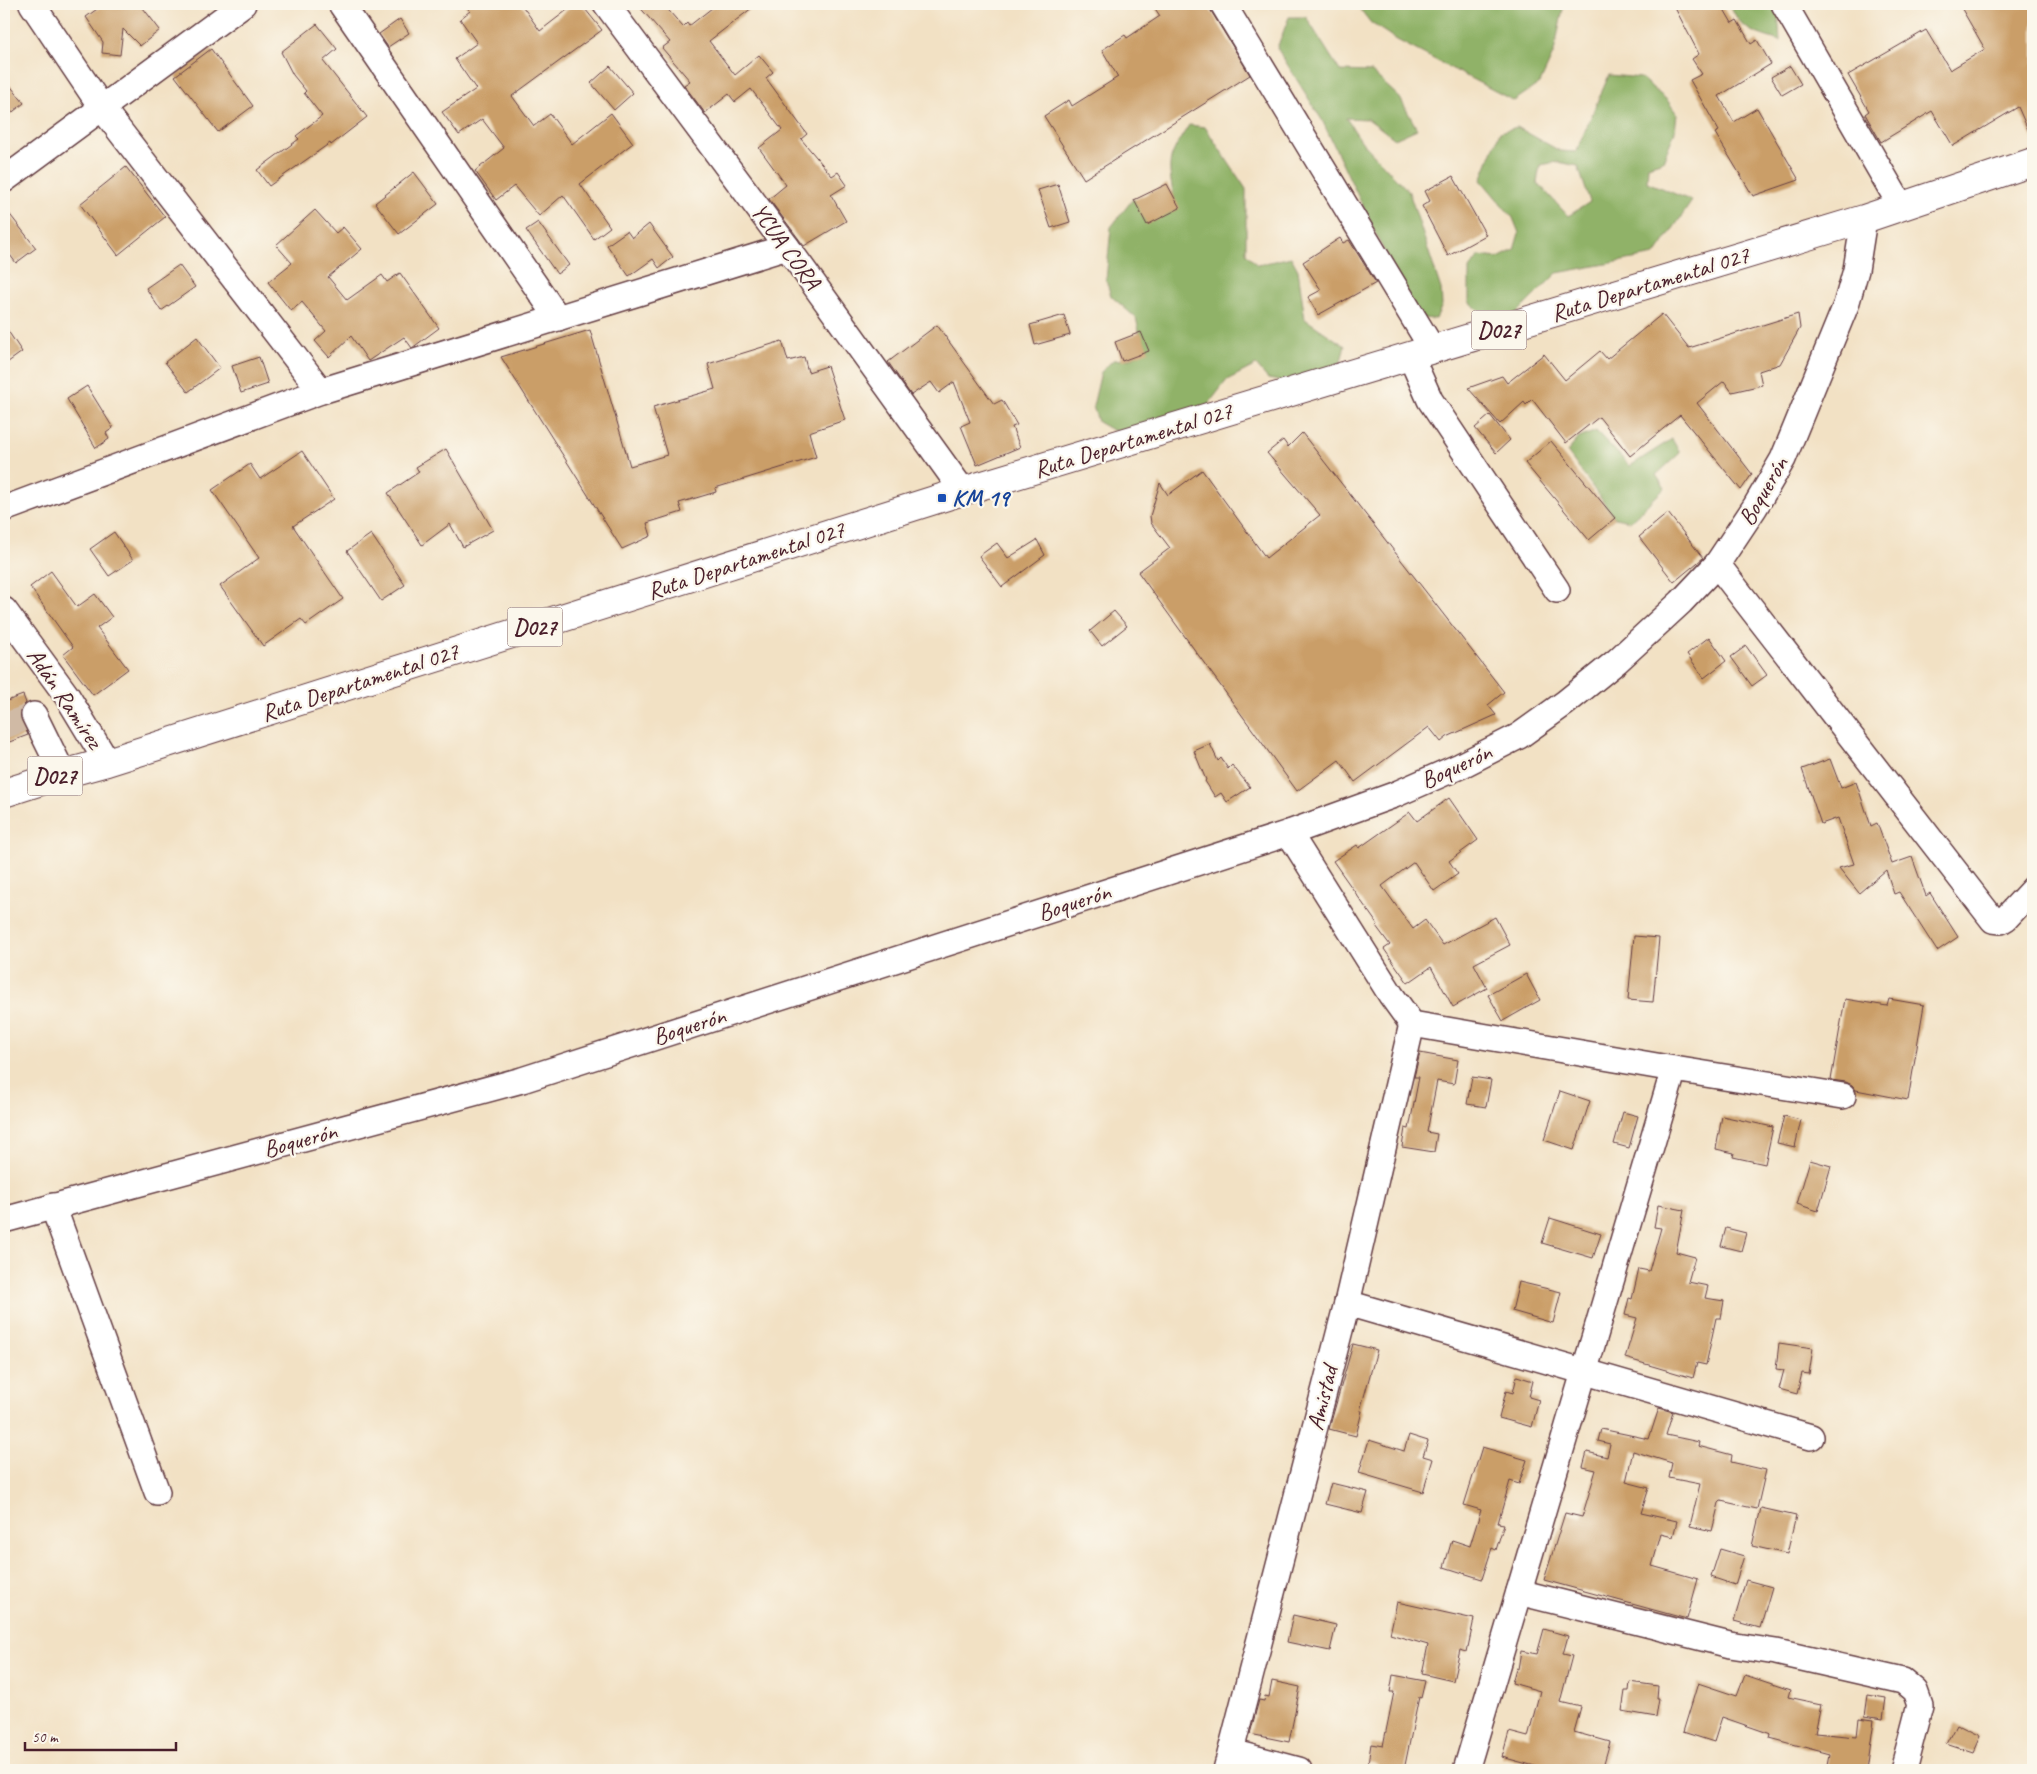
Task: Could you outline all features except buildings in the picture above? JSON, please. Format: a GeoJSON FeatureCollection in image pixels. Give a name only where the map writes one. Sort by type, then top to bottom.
{"type":"FeatureCollection","features":[{"type":"Feature","properties":{"kind":"main road","name":"Ruta Departamental 027"},"geometry":{"type":"LineString","coordinates":[[4,793],[963,491],[1864,219],[2033,162]]}},
{"type":"Feature","properties":{"kind":"street"},"geometry":{"type":"LineString","coordinates":[[32,4],[102,108],[321,391]]}},
{"type":"Feature","properties":{"kind":"street"},"geometry":{"type":"LineString","coordinates":[[4,180],[243,4]]}},
{"type":"Feature","properties":{"kind":"street"},"geometry":{"type":"LineString","coordinates":[[341,4],[558,318]]}},
{"type":"Feature","properties":{"kind":"street","name":"YCUA CORA"},"geometry":{"type":"LineString","coordinates":[[606,4],[787,247],[963,491]]}},
{"type":"Feature","properties":{"kind":"street"},"geometry":{"type":"LineString","coordinates":[[1223,4],[1422,353],[1430,400],[1557,590]]}},
{"type":"Feature","properties":{"kind":"street"},"geometry":{"type":"LineString","coordinates":[[1784,4],[1901,206]]}},
{"type":"Feature","properties":{"kind":"street","name":"Boquerón"},"geometry":{"type":"LineString","coordinates":[[4,1220],[522,1080],[1289,833],[1394,795],[1460,766],[1519,736],[1565,703],[1617,661],[1681,602],[1717,564],[1755,507],[1783,459],[1846,306],[1856,270],[1864,219]]}},
{"type":"Feature","properties":{"kind":"street"},"geometry":{"type":"LineString","coordinates":[[4,509],[321,391],[787,247]]}},
{"type":"Feature","properties":{"kind":"street"},"geometry":{"type":"LineString","coordinates":[[1717,564],[1993,920],[2001,921],[2006,918],[2033,889]]}},
{"type":"Feature","properties":{"kind":"street","name":"Adán Ramírez"},"geometry":{"type":"LineString","coordinates":[[4,610],[67,696],[107,762]]}},
{"type":"Feature","properties":{"kind":"street"},"geometry":{"type":"LineString","coordinates":[[63,774],[33,715],[67,696]]}},
{"type":"Feature","properties":{"kind":"street"},"geometry":{"type":"LineString","coordinates":[[1289,833],[1391,995],[1412,1024],[1674,1070],[1843,1096]]}},
{"type":"Feature","properties":{"kind":"street","name":"Amistad"},"geometry":{"type":"LineString","coordinates":[[1229,1761],[1347,1303],[1412,1024]]}},
{"type":"Feature","properties":{"kind":"street"},"geometry":{"type":"LineString","coordinates":[[1466,1770],[1586,1372],[1674,1070]]}},
{"type":"Feature","properties":{"kind":"street"},"geometry":{"type":"LineString","coordinates":[[53,1206],[157,1492]]}},
{"type":"Feature","properties":{"kind":"street"},"geometry":{"type":"LineString","coordinates":[[1347,1303],[1811,1437]]}},
{"type":"Feature","properties":{"kind":"street"},"geometry":{"type":"LineString","coordinates":[[1519,1592],[1730,1645],[1776,1652],[1903,1681],[1915,1690],[1920,1705],[1903,1770]]}},
{"type":"Feature","properties":{"kind":"street"},"geometry":{"type":"LineString","coordinates":[[1229,1761],[1299,1770]]}},
{"type":"Feature","properties":{"kind":"green space"},"geometry":{"type":"Polygon","coordinates":[[[1356,4],[1564,4],[1554,52],[1540,83],[1514,101],[1397,40],[1371,23],[1356,4]]]}},
{"type":"Feature","properties":{"kind":"green space"},"geometry":{"type":"Polygon","coordinates":[[[1729,4],[1773,4],[1778,11],[1780,41],[1749,30],[1739,20],[1729,4]]]}},
{"type":"Feature","properties":{"kind":"green space"},"geometry":{"type":"Polygon","coordinates":[[[1289,17],[1306,17],[1340,71],[1372,72],[1400,98],[1417,129],[1395,139],[1368,119],[1346,118],[1362,142],[1409,192],[1441,289],[1442,305],[1436,319],[1420,318],[1402,289],[1322,120],[1277,48],[1289,17]]]}},
{"type":"Feature","properties":{"kind":"green space"},"geometry":{"type":"Polygon","coordinates":[[[1609,75],[1641,78],[1667,100],[1677,114],[1675,131],[1663,161],[1648,166],[1647,182],[1692,201],[1655,255],[1557,273],[1511,319],[1494,323],[1469,302],[1469,269],[1479,256],[1498,258],[1514,250],[1519,233],[1513,218],[1481,180],[1500,132],[1517,127],[1560,151],[1576,152],[1609,75]],[[1558,162],[1540,165],[1537,182],[1568,216],[1590,202],[1578,166],[1558,162]]]}},
{"type":"Feature","properties":{"kind":"green space"},"geometry":{"type":"Polygon","coordinates":[[[1189,125],[1205,127],[1246,189],[1246,253],[1257,265],[1291,257],[1298,270],[1305,319],[1345,346],[1341,361],[1333,376],[1301,385],[1268,379],[1256,365],[1227,380],[1207,406],[1129,433],[1112,430],[1098,422],[1093,406],[1101,372],[1113,360],[1130,359],[1144,351],[1136,318],[1111,296],[1106,280],[1111,227],[1133,199],[1162,214],[1175,203],[1170,162],[1176,146],[1189,125]]]}},
{"type":"Feature","properties":{"kind":"green space"},"geometry":{"type":"Polygon","coordinates":[[[1596,431],[1630,466],[1672,439],[1680,453],[1656,475],[1665,488],[1630,521],[1615,518],[1567,452],[1579,438],[1596,431]]]}},
{"type":"Feature","properties":{"kind":"tunnel"},"geometry":{"type":"LineString","coordinates":[[4,726],[31,716]]}},
{"type":"Feature","properties":{"kind":"place","name":"KM 19"},"geometry":{"type":"Point","coordinates":[942,498]}}]}
